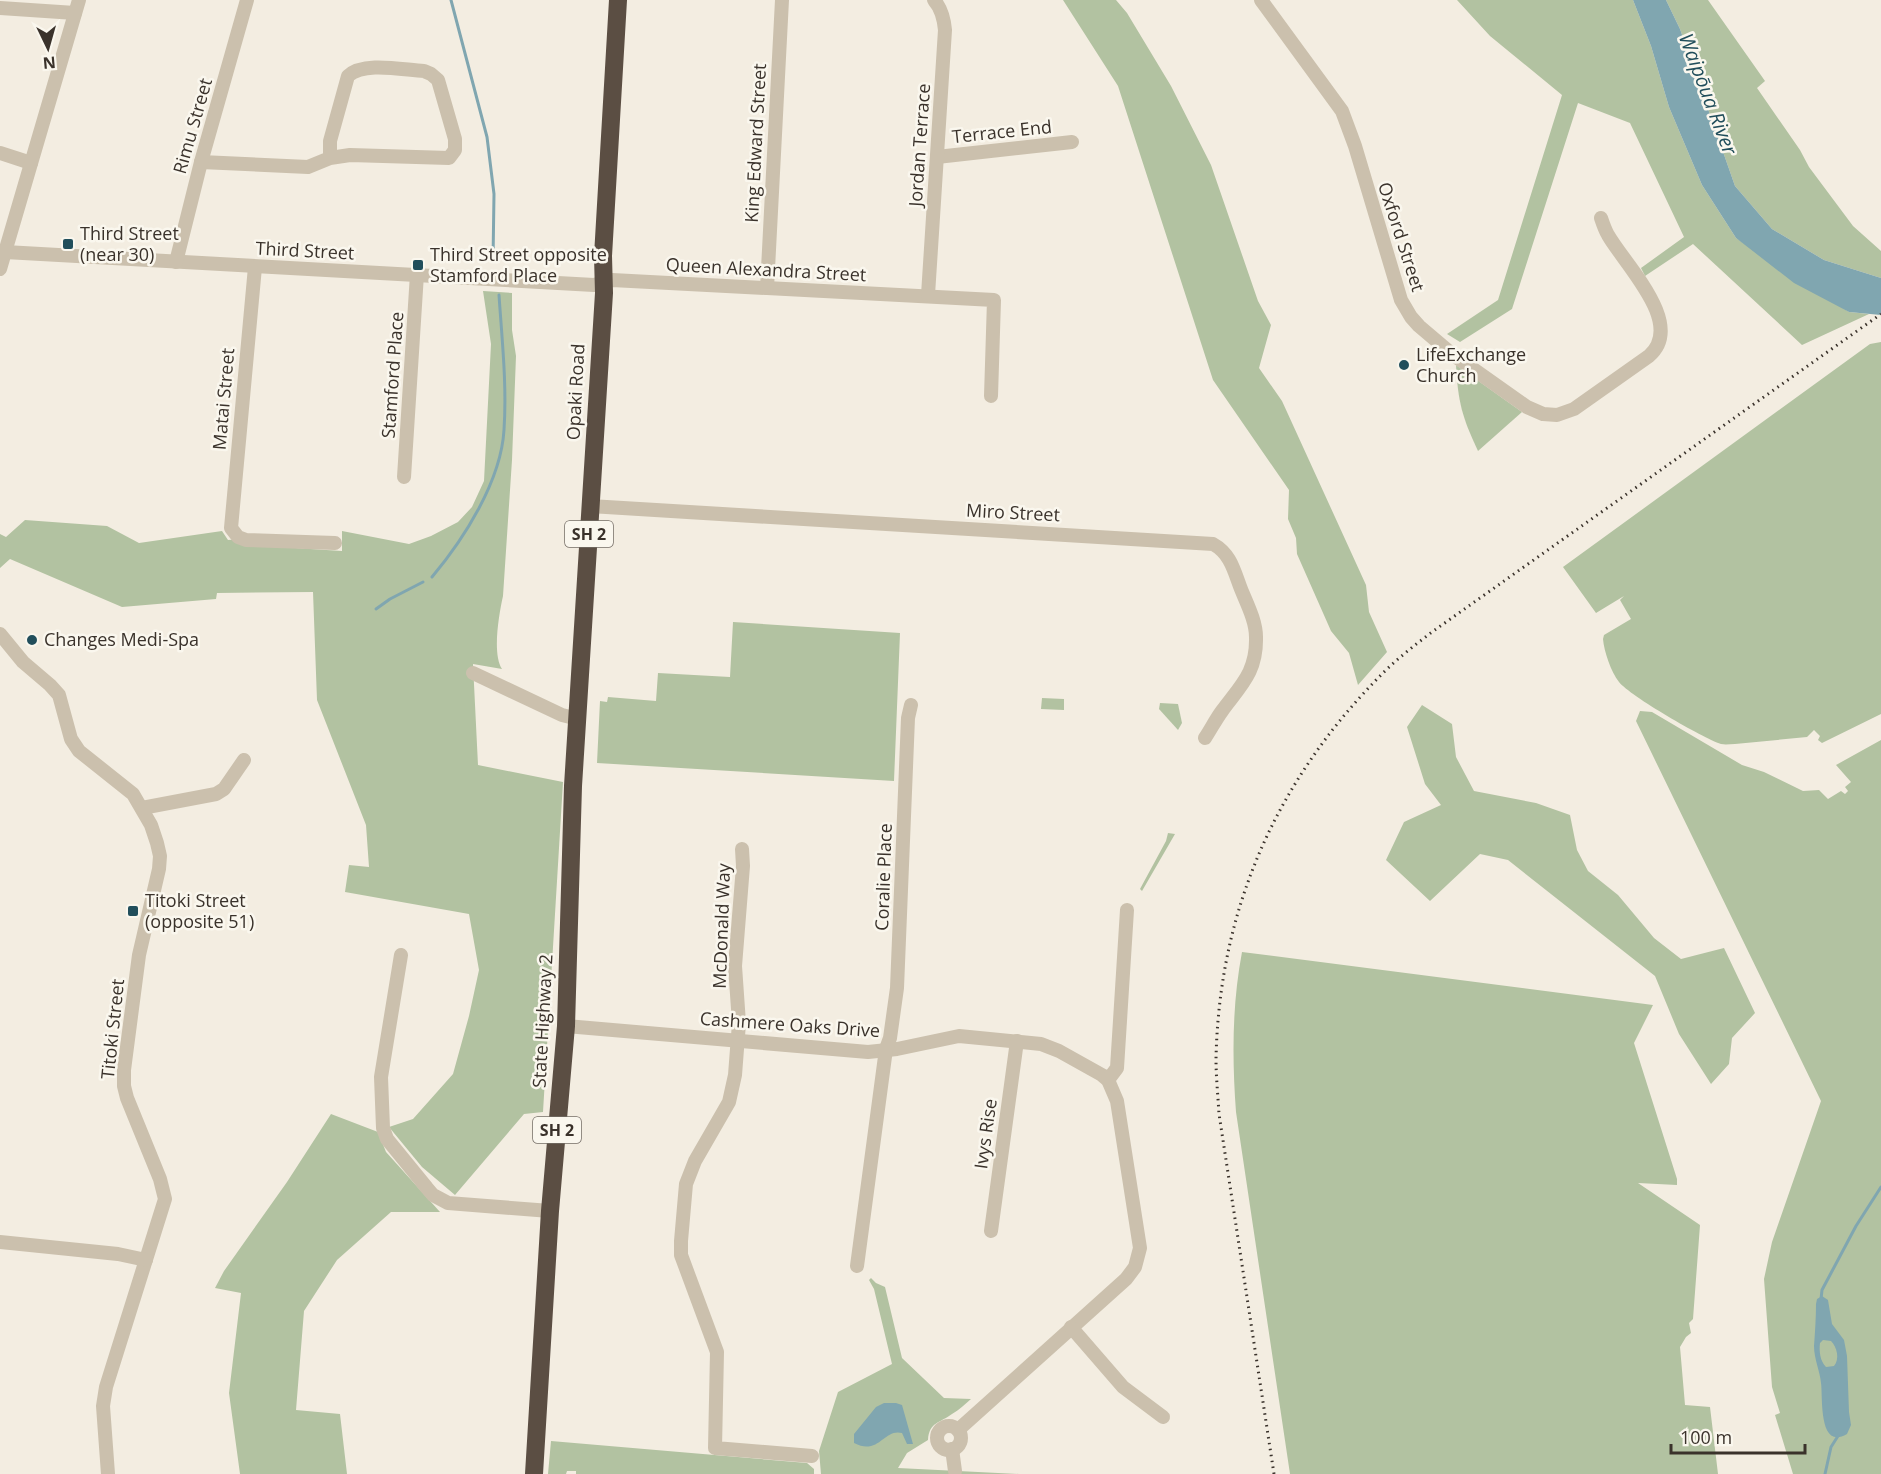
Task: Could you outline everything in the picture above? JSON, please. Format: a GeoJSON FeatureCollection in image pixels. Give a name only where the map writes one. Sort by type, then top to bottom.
{"type":"FeatureCollection","features":[{"type":"Feature","properties":{"kind":"highway","name":"Opaki Road"},"geometry":{"type":"LineString","coordinates":[[573,786],[618,0]]}},
{"type":"Feature","properties":{"kind":"highway","name":"State Highway 2"},"geometry":{"type":"LineString","coordinates":[[534,1474],[550,1211],[566,1026],[573,786]]}},
{"type":"Feature","properties":{"kind":"street","name":"Rimu Street"},"geometry":{"type":"LineString","coordinates":[[176,262],[201,162],[248,0]]}},
{"type":"Feature","properties":{"kind":"street","name":"King Edward Street"},"geometry":{"type":"LineString","coordinates":[[767,288],[782,0]]}},
{"type":"Feature","properties":{"kind":"street","name":"Jordan Terrace"},"geometry":{"type":"LineString","coordinates":[[928,295],[945,30],[940,6],[934,0]]}},
{"type":"Feature","properties":{"kind":"street","name":"Oxford Street"},"geometry":{"type":"LineString","coordinates":[[1261,0],[1342,111],[1398,290],[1411,317],[1452,354],[1527,407],[1543,414],[1557,415],[1574,409],[1649,356],[1656,349],[1661,338],[1660,319],[1654,303],[1608,234],[1601,218]]}},
{"type":"Feature","properties":{"kind":"street"},"geometry":{"type":"LineString","coordinates":[[0,8],[77,6],[0,269]]}},
{"type":"Feature","properties":{"kind":"street"},"geometry":{"type":"LineString","coordinates":[[201,162],[308,167],[330,158],[351,155],[449,158],[454,150],[455,139],[438,80],[424,72],[374,68],[354,71],[348,76],[330,141],[330,158]]}},
{"type":"Feature","properties":{"kind":"street","name":"Terrace End"},"geometry":{"type":"LineString","coordinates":[[937,157],[1072,142]]}},
{"type":"Feature","properties":{"kind":"street"},"geometry":{"type":"LineString","coordinates":[[0,153],[31,163]]}},
{"type":"Feature","properties":{"kind":"street","name":"Third Street"},"geometry":{"type":"LineString","coordinates":[[5,252],[594,285],[603,282]]}},
{"type":"Feature","properties":{"kind":"street","name":"Matai Street"},"geometry":{"type":"LineString","coordinates":[[255,267],[231,524],[234,534],[246,540],[335,543]]}},
{"type":"Feature","properties":{"kind":"street","name":"Stamford Place"},"geometry":{"type":"LineString","coordinates":[[404,477],[417,274]]}},
{"type":"Feature","properties":{"kind":"street","name":"Queen Alexandra Street"},"geometry":{"type":"LineString","coordinates":[[603,282],[612,280],[994,300],[991,396]]}},
{"type":"Feature","properties":{"kind":"street","name":"Miro Street"},"geometry":{"type":"LineString","coordinates":[[590,506],[1213,544],[1222,549],[1230,560],[1254,621],[1256,650],[1245,683],[1223,710],[1205,738]]}},
{"type":"Feature","properties":{"kind":"street","name":"Titoki Street"},"geometry":{"type":"LineString","coordinates":[[0,634],[23,662],[58,695],[71,739],[79,752],[133,794],[158,843],[159,869],[139,955],[124,1070],[124,1086],[164,1189],[165,1199],[106,1387],[103,1406],[108,1474]]}},
{"type":"Feature","properties":{"kind":"street"},"geometry":{"type":"LineString","coordinates":[[473,673],[562,715],[578,719]]}},
{"type":"Feature","properties":{"kind":"street","name":"Coralie Place"},"geometry":{"type":"LineString","coordinates":[[857,1266],[885,1049],[890,1038],[897,988],[910,705]]}},
{"type":"Feature","properties":{"kind":"street"},"geometry":{"type":"LineString","coordinates":[[142,808],[216,794],[224,789],[244,760]]}},
{"type":"Feature","properties":{"kind":"street","name":"McDonald Way"},"geometry":{"type":"LineString","coordinates":[[742,849],[743,866],[735,966],[738,1041],[735,1075],[729,1102],[690,1172],[686,1184],[681,1255],[717,1352],[715,1448],[813,1456]]}},
{"type":"Feature","properties":{"kind":"street"},"geometry":{"type":"LineString","coordinates":[[958,1430],[1126,1279],[1139,1257],[1140,1248],[1117,1101],[1108,1080],[1118,1068],[1127,910]]}},
{"type":"Feature","properties":{"kind":"street"},"geometry":{"type":"LineString","coordinates":[[401,955],[381,1077],[383,1128],[387,1139],[427,1188],[441,1200],[448,1203],[550,1211]]}},
{"type":"Feature","properties":{"kind":"street","name":"Cashmere Oaks Drive"},"geometry":{"type":"LineString","coordinates":[[566,1026],[868,1052],[897,1049],[959,1036],[1017,1041],[1050,1047],[1108,1080]]}},
{"type":"Feature","properties":{"kind":"street","name":"Ivys Rise"},"geometry":{"type":"LineString","coordinates":[[991,1231],[1017,1041]]}},
{"type":"Feature","properties":{"kind":"street"},"geometry":{"type":"LineString","coordinates":[[0,1242],[118,1254],[146,1260]]}},
{"type":"Feature","properties":{"kind":"street"},"geometry":{"type":"LineString","coordinates":[[1071,1328],[1123,1387],[1163,1417]]}},
{"type":"Feature","properties":{"kind":"street"},"geometry":{"type":"LineString","coordinates":[[951,1426],[958,1430],[960,1441],[952,1449],[940,1446],[937,1435],[944,1427],[951,1426]]}},
{"type":"Feature","properties":{"kind":"street"},"geometry":{"type":"LineString","coordinates":[[952,1449],[955,1471]]}},
{"type":"Feature","properties":{"kind":"green space"},"geometry":{"type":"Polygon","coordinates":[[[1063,0],[1116,0],[1127,13],[1171,86],[1211,165],[1258,301],[1271,325],[1259,368],[1282,401],[1366,585],[1369,612],[1387,652],[1358,685],[1349,653],[1331,631],[1297,554],[1296,538],[1288,519],[1289,490],[1213,380],[1118,86],[1063,0]]]}},
{"type":"Feature","properties":{"kind":"green space"},"geometry":{"type":"Polygon","coordinates":[[[1457,0],[1633,0],[1651,46],[1669,107],[1702,185],[1736,238],[1849,312],[1869,314],[1802,345],[1693,244],[1645,276],[1641,268],[1684,237],[1630,123],[1578,103],[1512,309],[1460,342],[1447,334],[1498,300],[1562,95],[1490,36],[1457,0]]]}},
{"type":"Feature","properties":{"kind":"green space"},"geometry":{"type":"Polygon","coordinates":[[[1666,0],[1708,0],[1765,81],[1757,88],[1800,150],[1809,167],[1853,226],[1881,251],[1881,278],[1824,260],[1772,229],[1735,186],[1680,29],[1666,0]]]}},
{"type":"Feature","properties":{"kind":"green space"},"geometry":{"type":"Polygon","coordinates":[[[483,291],[512,293],[512,330],[516,356],[503,596],[497,634],[497,654],[502,669],[473,664],[478,765],[563,782],[543,1112],[524,1114],[455,1195],[422,1167],[389,1127],[413,1119],[453,1074],[479,970],[469,914],[345,892],[349,865],[369,867],[366,825],[317,700],[313,592],[217,593],[216,599],[122,607],[10,559],[0,568],[0,534],[6,537],[25,520],[107,526],[139,543],[222,531],[228,540],[241,539],[264,546],[342,551],[342,531],[409,544],[431,536],[458,522],[472,507],[484,481],[491,344],[483,291]]]}},
{"type":"Feature","properties":{"kind":"green space"},"geometry":{"type":"Polygon","coordinates":[[[1881,342],[1881,714],[1822,743],[1818,740],[1820,736],[1814,730],[1807,737],[1721,744],[1667,716],[1637,697],[1619,682],[1608,661],[1603,639],[1604,635],[1631,619],[1620,600],[1624,596],[1596,613],[1563,567],[1870,344],[1881,342]]]}},
{"type":"Feature","properties":{"kind":"green space"},"geometry":{"type":"Polygon","coordinates":[[[1456,365],[1522,412],[1478,451],[1462,409],[1456,365]]]}},
{"type":"Feature","properties":{"kind":"green space"},"geometry":{"type":"Polygon","coordinates":[[[733,622],[900,633],[894,781],[597,763],[600,701],[607,702],[608,697],[656,701],[658,673],[730,677],[733,622]]]}},
{"type":"Feature","properties":{"kind":"green space"},"geometry":{"type":"Polygon","coordinates":[[[1042,698],[1064,699],[1064,710],[1041,709],[1042,698]]]}},
{"type":"Feature","properties":{"kind":"green space"},"geometry":{"type":"Polygon","coordinates":[[[1160,703],[1178,704],[1182,723],[1178,730],[1159,709],[1160,703]]]}},
{"type":"Feature","properties":{"kind":"green space"},"geometry":{"type":"Polygon","coordinates":[[[1422,705],[1452,724],[1456,757],[1474,791],[1536,803],[1570,815],[1577,850],[1588,871],[1618,895],[1654,938],[1681,959],[1724,948],[1755,1013],[1732,1038],[1729,1064],[1711,1084],[1679,1034],[1655,976],[1508,860],[1480,854],[1430,901],[1386,860],[1404,822],[1441,805],[1425,784],[1407,727],[1422,705]]]}},
{"type":"Feature","properties":{"kind":"green space"},"geometry":{"type":"Polygon","coordinates":[[[1640,711],[1652,712],[1742,765],[1764,772],[1803,791],[1819,790],[1828,799],[1841,791],[1845,794],[1848,791],[1845,787],[1851,782],[1836,765],[1881,740],[1881,1474],[1793,1474],[1775,1415],[1780,1413],[1772,1387],[1764,1279],[1772,1242],[1821,1101],[1636,721],[1640,711]]]}},
{"type":"Feature","properties":{"kind":"green space"},"geometry":{"type":"Polygon","coordinates":[[[1168,833],[1175,834],[1142,891],[1140,889],[1168,833]]]}},
{"type":"Feature","properties":{"kind":"green space"},"geometry":{"type":"Polygon","coordinates":[[[1242,952],[1653,1005],[1634,1043],[1677,1185],[1638,1183],[1700,1225],[1693,1319],[1689,1323],[1691,1333],[1680,1347],[1685,1405],[1710,1407],[1718,1474],[1290,1474],[1236,1112],[1234,1032],[1236,992],[1242,952]]]}},
{"type":"Feature","properties":{"kind":"green space"},"geometry":{"type":"Polygon","coordinates":[[[331,1114],[378,1132],[386,1152],[440,1212],[391,1212],[337,1260],[304,1311],[296,1410],[340,1414],[347,1474],[240,1474],[229,1393],[241,1293],[215,1288],[224,1271],[287,1182],[331,1114]]]}},
{"type":"Feature","properties":{"kind":"green space"},"geometry":{"type":"Polygon","coordinates":[[[871,1278],[885,1287],[902,1358],[944,1398],[971,1399],[933,1426],[928,1440],[907,1453],[898,1468],[1019,1474],[821,1474],[819,1451],[838,1392],[892,1364],[874,1289],[869,1280],[871,1278]]]}},
{"type":"Feature","properties":{"kind":"green space"},"geometry":{"type":"Polygon","coordinates":[[[551,1441],[807,1463],[814,1469],[814,1474],[576,1474],[576,1471],[567,1471],[566,1474],[548,1474],[551,1441]]]}},
{"type":"Feature","properties":{"kind":"water"},"geometry":{"type":"Polygon","coordinates":[[[1633,0],[1666,0],[1680,29],[1735,186],[1772,229],[1824,260],[1881,278],[1881,315],[1849,312],[1794,283],[1736,238],[1702,185],[1669,107],[1651,46],[1633,0]]]}},
{"type":"Feature","properties":{"kind":"water"},"geometry":{"type":"Polygon","coordinates":[[[1822,1296],[1828,1300],[1832,1324],[1844,1340],[1847,1356],[1851,1425],[1847,1434],[1838,1437],[1831,1435],[1827,1429],[1822,1410],[1820,1378],[1814,1351],[1817,1299],[1822,1296]],[[1823,1340],[1820,1343],[1820,1356],[1826,1367],[1834,1366],[1837,1360],[1836,1350],[1831,1341],[1823,1340]]]}},
{"type":"Feature","properties":{"kind":"water"},"geometry":{"type":"Polygon","coordinates":[[[884,1403],[902,1405],[913,1444],[907,1444],[902,1433],[890,1434],[870,1446],[854,1443],[854,1434],[876,1407],[884,1403]]]}},
{"type":"Feature","properties":{"kind":"waterway"},"geometry":{"type":"LineString","coordinates":[[451,0],[487,137],[494,194],[493,261]]}},
{"type":"Feature","properties":{"kind":"waterway"},"geometry":{"type":"LineString","coordinates":[[432,577],[456,545],[479,508],[496,469],[501,449],[505,396],[499,295]]}},
{"type":"Feature","properties":{"kind":"waterway"},"geometry":{"type":"LineString","coordinates":[[376,609],[423,582]]}},
{"type":"Feature","properties":{"kind":"waterway"},"geometry":{"type":"LineString","coordinates":[[1821,1299],[1822,1290],[1856,1226],[1881,1187]]}},
{"type":"Feature","properties":{"kind":"waterway"},"geometry":{"type":"LineString","coordinates":[[1825,1474],[1831,1447],[1838,1436]]}},
{"type":"Feature","properties":{"kind":"railway"},"geometry":{"type":"LineString","coordinates":[[1274,1474],[1219,1114],[1216,1059],[1220,1004],[1228,950],[1242,899],[1261,850],[1284,802],[1313,757],[1346,714],[1383,673],[1407,652],[1881,314]]}},
{"type":"Feature","properties":{"kind":"place","name":"Third Street (near 30)"},"geometry":{"type":"Point","coordinates":[68,244]}},
{"type":"Feature","properties":{"kind":"place","name":"Third Street opposite Stamford Place"},"geometry":{"type":"Point","coordinates":[418,265]}},
{"type":"Feature","properties":{"kind":"place","name":"LifeExchange Church"},"geometry":{"type":"Point","coordinates":[1404,365]}},
{"type":"Feature","properties":{"kind":"place","name":"Changes Medi-Spa"},"geometry":{"type":"Point","coordinates":[32,640]}},
{"type":"Feature","properties":{"kind":"place","name":"Titoki Street (opposite 51)"},"geometry":{"type":"Point","coordinates":[133,911]}},
{"type":"Feature","properties":{"kind":"water label","name":"Waipōua River"},"geometry":{"type":"Point","coordinates":[1708,94]}}]}
